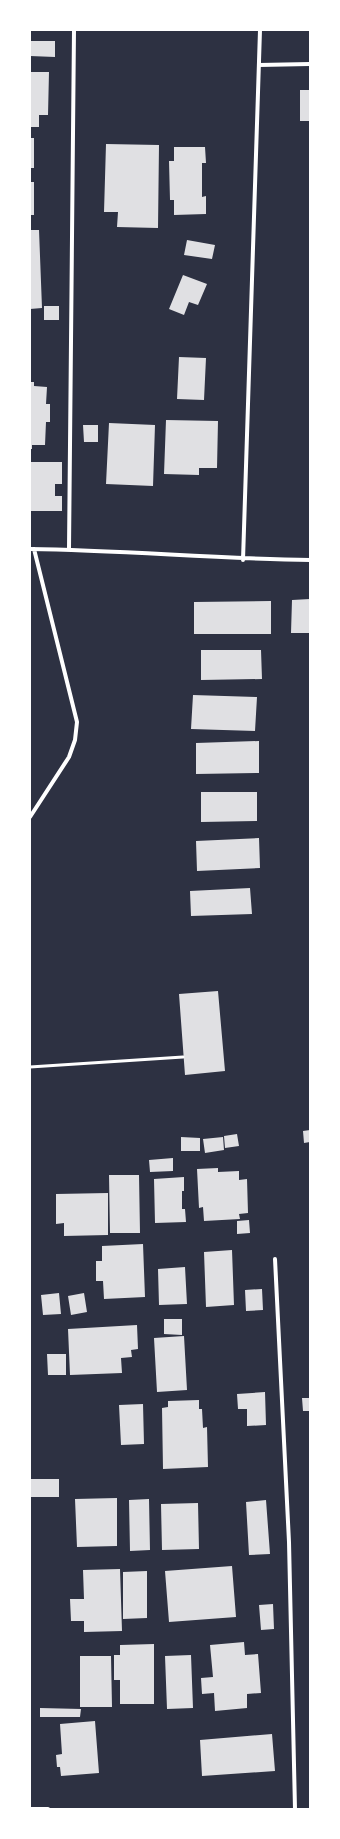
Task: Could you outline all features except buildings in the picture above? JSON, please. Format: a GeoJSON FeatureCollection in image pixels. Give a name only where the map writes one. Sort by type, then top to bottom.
{"type":"FeatureCollection","features":[{"type":"Feature","properties":{"kind":"street"},"geometry":{"type":"LineString","coordinates":[[69,550],[74,30]]}},
{"type":"Feature","properties":{"kind":"street"},"geometry":{"type":"LineString","coordinates":[[243,560],[260,30]]}},
{"type":"Feature","properties":{"kind":"street"},"geometry":{"type":"LineString","coordinates":[[259,65],[310,64]]}},
{"type":"Feature","properties":{"kind":"street"},"geometry":{"type":"LineString","coordinates":[[30,817],[69,756],[75,740],[77,722],[32,549],[243,560],[310,560]]}},
{"type":"Feature","properties":{"kind":"street"},"geometry":{"type":"LineString","coordinates":[[275,1259],[289,1542],[295,1809]]}},
{"type":"Feature","properties":{"kind":"street"},"geometry":{"type":"LineString","coordinates":[[30,1809],[48,1809]]}},
{"type":"Feature","properties":{"kind":"lane"},"geometry":{"type":"LineString","coordinates":[[30,1067],[183,1056]]}}]}
